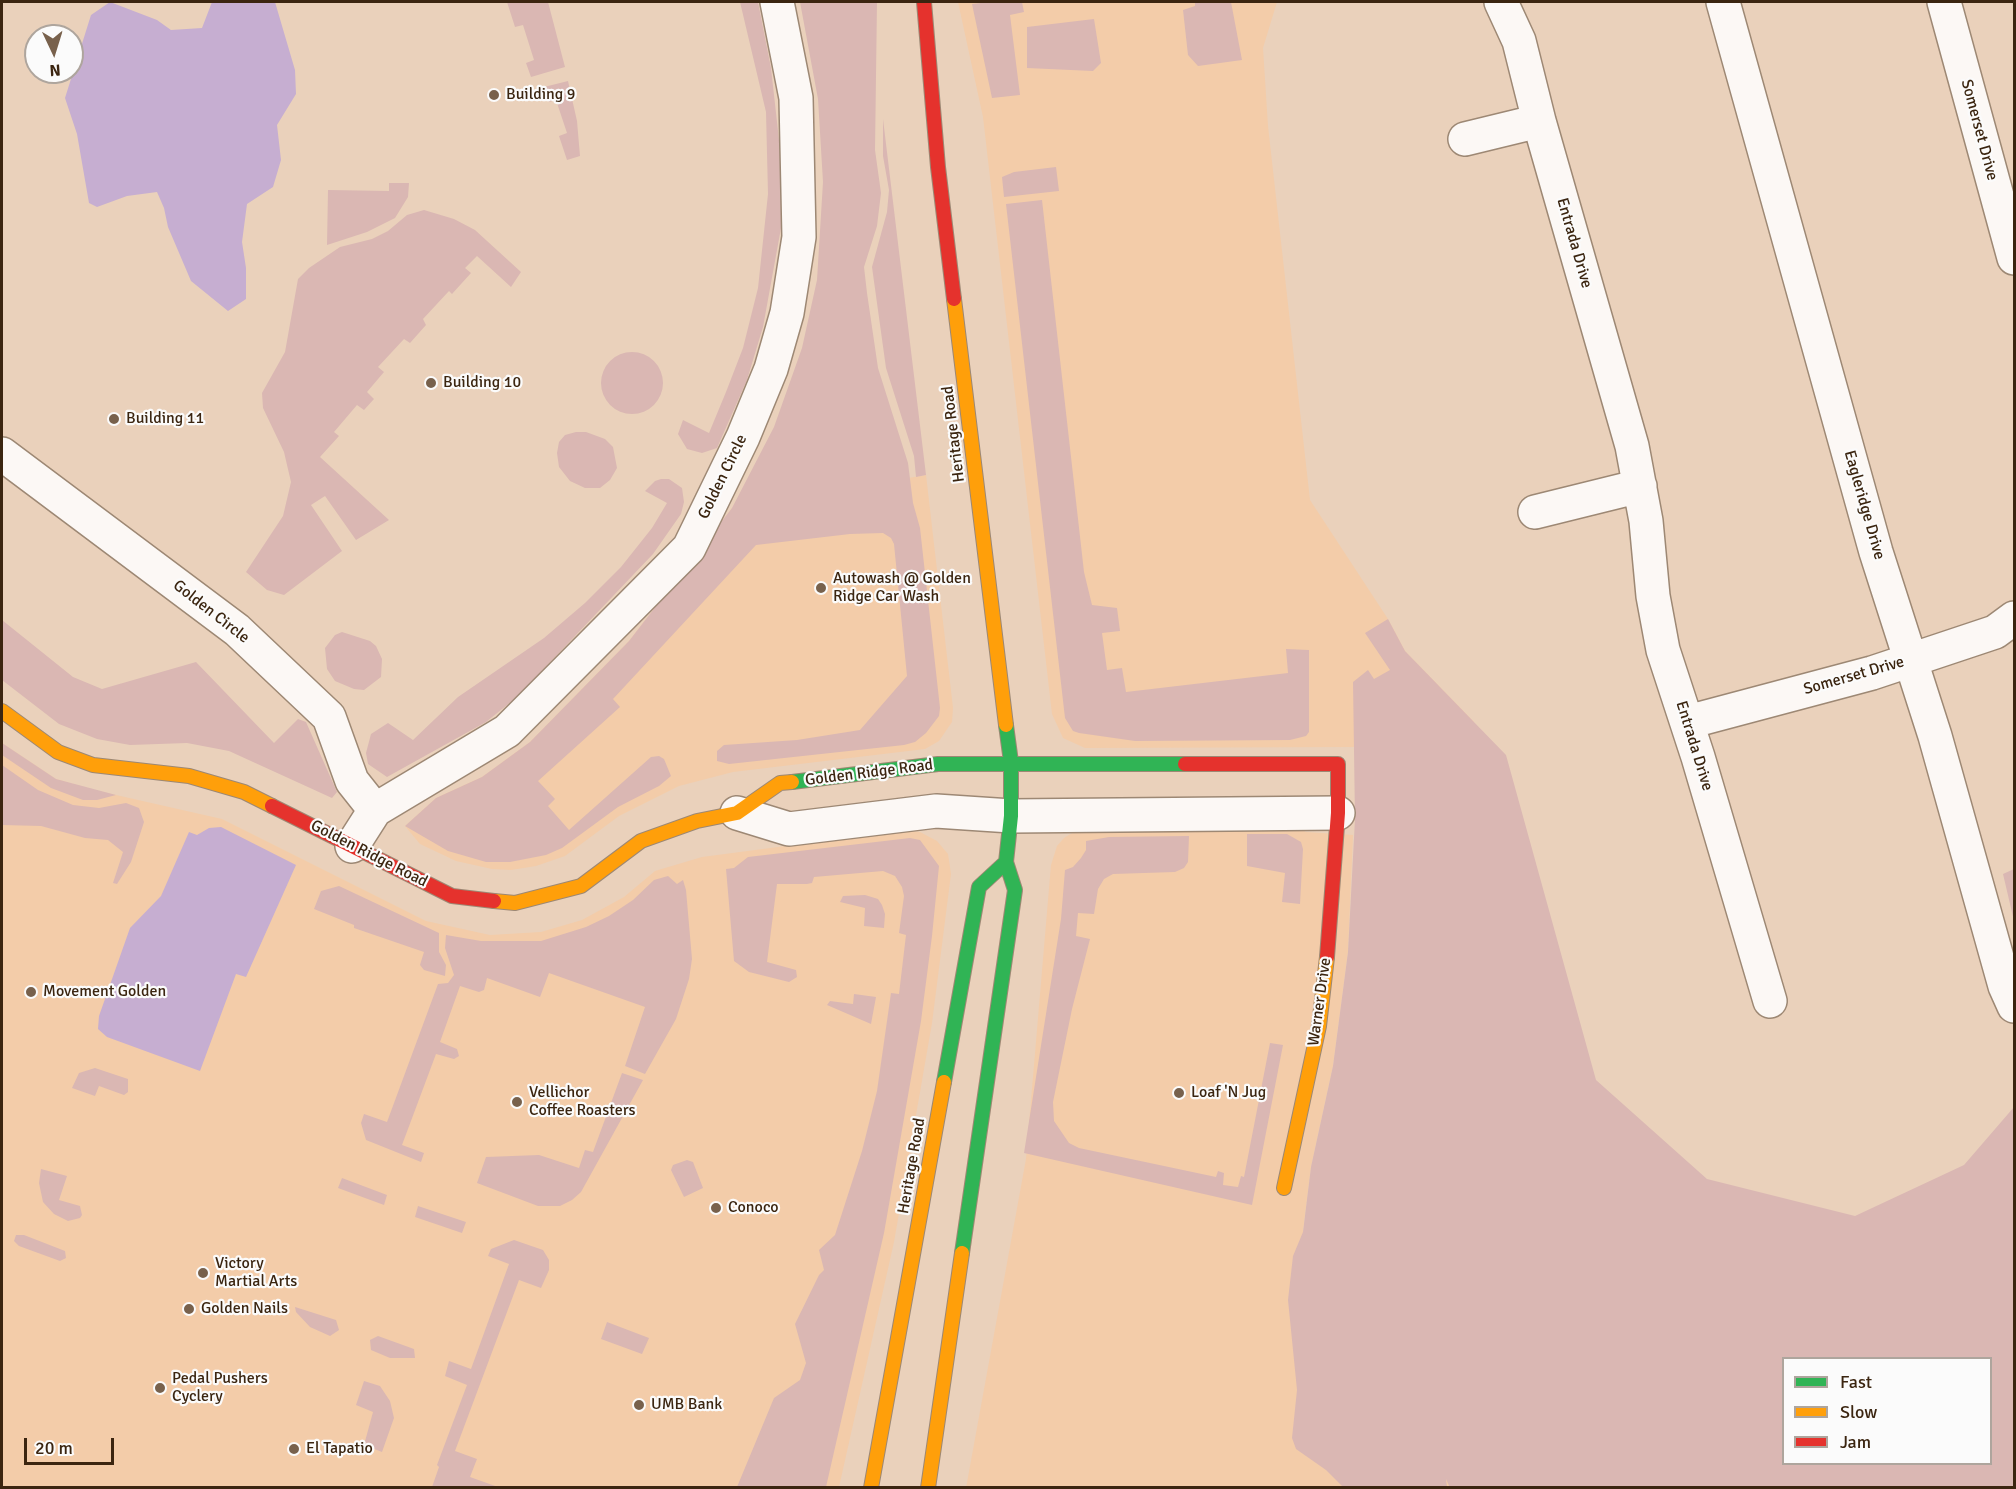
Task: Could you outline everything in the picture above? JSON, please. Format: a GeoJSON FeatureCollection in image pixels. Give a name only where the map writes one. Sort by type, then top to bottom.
{"type":"FeatureCollection","features":[{"type":"Feature","properties":{"kind":"main road","name":"Heritage Road"},"geometry":{"type":"LineString","coordinates":[[924,2],[940,179],[1011,762],[1011,816],[1006,862],[1015,890],[928,1488]]}},
{"type":"Feature","properties":{"kind":"main road","name":"Golden Ridge Road"},"geometry":{"type":"LineString","coordinates":[[2,711],[58,752],[85,762],[189,776],[244,792],[452,896],[515,903],[581,886],[641,841],[697,821],[737,813],[780,783],[938,764],[1011,762]]}},
{"type":"Feature","properties":{"kind":"main road","name":"Warner Drive"},"geometry":{"type":"LineString","coordinates":[[1011,762],[1338,764],[1338,813],[1332,906],[1319,1026],[1284,1188]]}},
{"type":"Feature","properties":{"kind":"main road","name":"Heritage Road"},"geometry":{"type":"LineString","coordinates":[[871,1488],[979,887],[1006,862]]}},
{"type":"Feature","properties":{"kind":"street","name":"Golden Circle"},"geometry":{"type":"LineString","coordinates":[[352,846],[375,810],[507,731],[689,548],[743,437],[771,369],[787,313],[799,237],[796,98],[777,2]]}},
{"type":"Feature","properties":{"kind":"street","name":"Entrada Drive"},"geometry":{"type":"LineString","coordinates":[[1501,2],[1519,41],[1539,121],[1632,446],[1646,521],[1653,596],[1663,650],[1688,722],[1770,1001]]}},
{"type":"Feature","properties":{"kind":"street","name":"Eagleridge Drive"},"geometry":{"type":"LineString","coordinates":[[1723,2],[1876,552],[1935,736],[2005,986],[2014,1006]]}},
{"type":"Feature","properties":{"kind":"street","name":"Somerset Drive"},"geometry":{"type":"LineString","coordinates":[[1944,2],[2014,258]]}},
{"type":"Feature","properties":{"kind":"street"},"geometry":{"type":"LineString","coordinates":[[1465,139],[1539,121]]}},
{"type":"Feature","properties":{"kind":"street","name":"Golden Circle"},"geometry":{"type":"LineString","coordinates":[[2,454],[237,630],[329,717],[352,781],[375,810]]}},
{"type":"Feature","properties":{"kind":"street"},"geometry":{"type":"LineString","coordinates":[[1535,512],[1640,486]]}},
{"type":"Feature","properties":{"kind":"street","name":"Somerset Drive"},"geometry":{"type":"LineString","coordinates":[[1688,722],[1911,660],[1995,632],[2014,618]]}},
{"type":"Feature","properties":{"kind":"street","name":"Golden Ridge Road"},"geometry":{"type":"LineString","coordinates":[[737,813],[789,829],[936,812],[1011,816]]}},
{"type":"Feature","properties":{"kind":"street"},"geometry":{"type":"LineString","coordinates":[[1011,816],[1338,813]]}},
{"type":"Feature","properties":{"kind":"shaded area"},"geometry":{"type":"Polygon","coordinates":[[[110,2],[157,20],[171,30],[202,28],[212,2],[275,2],[295,70],[296,94],[277,125],[281,160],[273,187],[247,204],[242,242],[246,268],[246,299],[228,311],[191,281],[168,227],[164,208],[157,192],[127,196],[97,207],[89,203],[77,134],[65,98],[69,84],[84,84],[84,37],[91,15],[110,2]]]}},
{"type":"Feature","properties":{"kind":"shaded area"},"geometry":{"type":"Polygon","coordinates":[[[507,2],[548,2],[565,67],[531,77],[526,63],[534,60],[523,25],[515,27],[507,2]]]}},
{"type":"Feature","properties":{"kind":"shaded area"},"geometry":{"type":"Polygon","coordinates":[[[740,2],[758,2],[771,68],[781,158],[781,228],[763,327],[747,380],[717,448],[702,453],[687,449],[678,434],[683,420],[709,433],[743,348],[758,288],[768,194],[766,112],[740,2]]]}},
{"type":"Feature","properties":{"kind":"shaded area"},"geometry":{"type":"Polygon","coordinates":[[[800,2],[877,2],[875,150],[881,193],[877,226],[864,267],[878,368],[908,463],[913,503],[920,528],[939,716],[926,733],[915,742],[904,745],[729,764],[717,761],[717,751],[724,745],[797,740],[860,730],[907,676],[894,544],[891,538],[883,533],[850,534],[756,545],[613,699],[620,707],[538,781],[555,799],[548,806],[569,830],[651,757],[659,756],[664,759],[671,776],[659,786],[618,807],[562,848],[546,855],[510,862],[486,862],[448,851],[405,826],[436,798],[482,777],[530,742],[629,641],[732,508],[774,427],[802,348],[817,280],[823,182],[818,99],[800,2]]]}},
{"type":"Feature","properties":{"kind":"shaded area"},"geometry":{"type":"Polygon","coordinates":[[[958,2],[1277,2],[1263,48],[1268,126],[1310,500],[1388,619],[1405,651],[1474,722],[1355,747],[1085,748],[1063,738],[1052,714],[983,117],[958,2]]]}},
{"type":"Feature","properties":{"kind":"shaded area"},"geometry":{"type":"Polygon","coordinates":[[[1022,2],[1024,12],[1010,15],[1020,95],[992,98],[972,4],[1022,2]]]}},
{"type":"Feature","properties":{"kind":"shaded area"},"geometry":{"type":"Polygon","coordinates":[[[1195,2],[1231,2],[1242,60],[1198,66],[1188,55],[1183,10],[1195,6],[1195,2]]]}},
{"type":"Feature","properties":{"kind":"shaded area"},"geometry":{"type":"Polygon","coordinates":[[[1094,19],[1101,63],[1093,71],[1027,68],[1027,27],[1094,19]]]}},
{"type":"Feature","properties":{"kind":"shaded area"},"geometry":{"type":"Polygon","coordinates":[[[568,81],[577,121],[580,156],[567,160],[559,136],[567,133],[556,100],[549,102],[544,87],[568,81]]]}},
{"type":"Feature","properties":{"kind":"shaded area"},"geometry":{"type":"Polygon","coordinates":[[[883,119],[926,475],[916,477],[914,456],[886,368],[872,267],[887,212],[889,190],[883,156],[883,119]]]}},
{"type":"Feature","properties":{"kind":"shaded area"},"geometry":{"type":"Polygon","coordinates":[[[1056,167],[1059,191],[1004,197],[1002,177],[1014,172],[1056,167]]]}},
{"type":"Feature","properties":{"kind":"shaded area"},"geometry":{"type":"Polygon","coordinates":[[[389,183],[409,183],[408,197],[395,218],[367,232],[327,245],[328,190],[389,191],[389,183]]]}},
{"type":"Feature","properties":{"kind":"shaded area"},"geometry":{"type":"Polygon","coordinates":[[[1042,200],[1084,572],[1092,605],[1117,608],[1120,631],[1102,633],[1107,670],[1122,668],[1126,692],[1288,673],[1286,649],[1309,650],[1309,732],[1306,736],[1290,740],[1135,741],[1079,733],[1073,731],[1065,718],[1006,204],[1042,200]]]}},
{"type":"Feature","properties":{"kind":"shaded area"},"geometry":{"type":"Polygon","coordinates":[[[424,210],[454,219],[475,230],[521,272],[511,287],[477,256],[465,268],[471,273],[452,294],[449,291],[423,319],[426,325],[410,343],[404,339],[378,367],[384,372],[367,392],[374,399],[364,410],[357,405],[334,432],[339,436],[320,457],[389,520],[356,540],[325,496],[311,505],[342,551],[284,595],[267,590],[246,572],[283,516],[291,482],[284,452],[263,408],[262,393],[285,352],[298,279],[309,268],[340,247],[372,239],[388,231],[407,215],[424,210]]]}},
{"type":"Feature","properties":{"kind":"shaded area"},"geometry":{"type":"Polygon","coordinates":[[[626,352],[638,352],[654,361],[661,371],[663,383],[661,395],[654,405],[638,414],[626,414],[615,409],[606,400],[601,389],[601,377],[606,366],[615,357],[626,352]]]}},
{"type":"Feature","properties":{"kind":"shaded area"},"geometry":{"type":"Polygon","coordinates":[[[586,432],[605,439],[613,447],[617,468],[610,480],[600,488],[585,488],[570,481],[559,467],[557,453],[559,442],[565,435],[586,432]]]}},
{"type":"Feature","properties":{"kind":"shaded area"},"geometry":{"type":"Polygon","coordinates":[[[926,475],[953,708],[952,722],[939,741],[925,749],[733,772],[679,786],[619,816],[565,856],[536,866],[511,870],[492,869],[456,861],[420,844],[405,826],[436,798],[482,777],[530,742],[629,641],[732,508],[926,475]]]}},
{"type":"Feature","properties":{"kind":"shaded area"},"geometry":{"type":"Polygon","coordinates":[[[669,479],[682,488],[684,502],[681,514],[653,554],[517,697],[486,722],[387,777],[368,764],[366,753],[371,734],[388,723],[413,740],[458,697],[544,638],[585,603],[621,567],[652,528],[667,503],[645,491],[655,481],[669,479]]]}},
{"type":"Feature","properties":{"kind":"shaded area"},"geometry":{"type":"Polygon","coordinates":[[[1388,619],[1405,651],[1506,755],[1596,1080],[1707,1179],[1855,1216],[1964,1165],[2014,1107],[2014,1487],[1450,1488],[1446,1479],[1447,1487],[1343,1487],[1326,1470],[1296,1449],[1292,1438],[1297,1390],[1288,1300],[1293,1256],[1303,1232],[1311,1167],[1333,1066],[1348,952],[1355,819],[1353,682],[1368,670],[1374,679],[1390,670],[1365,633],[1388,619]]]}},
{"type":"Feature","properties":{"kind":"shaded area"},"geometry":{"type":"Polygon","coordinates":[[[2,620],[73,677],[102,689],[196,662],[274,743],[298,719],[306,722],[337,792],[332,798],[229,751],[187,743],[130,745],[97,739],[59,724],[2,680],[2,620]]]}},
{"type":"Feature","properties":{"kind":"shaded area"},"geometry":{"type":"Polygon","coordinates":[[[342,632],[370,641],[376,646],[382,659],[381,677],[364,690],[354,689],[335,681],[327,669],[325,648],[335,635],[342,632]]]}},
{"type":"Feature","properties":{"kind":"shaded area"},"geometry":{"type":"Polygon","coordinates":[[[2,743],[56,779],[222,819],[426,921],[490,935],[541,932],[582,920],[624,897],[655,871],[702,857],[907,830],[920,832],[937,841],[948,854],[951,874],[932,1023],[894,1242],[839,1487],[2,1487],[2,743]]]}},
{"type":"Feature","properties":{"kind":"shaded area"},"geometry":{"type":"Polygon","coordinates":[[[2,743],[56,779],[116,795],[97,800],[83,800],[51,788],[2,755],[2,743]]]}},
{"type":"Feature","properties":{"kind":"shaded area"},"geometry":{"type":"Polygon","coordinates":[[[2,765],[38,790],[73,805],[99,808],[126,803],[139,808],[144,822],[131,862],[117,884],[113,883],[123,852],[108,840],[85,838],[41,826],[2,825],[2,765]]]}},
{"type":"Feature","properties":{"kind":"shaded area"},"geometry":{"type":"Polygon","coordinates":[[[221,827],[296,865],[246,977],[236,974],[200,1071],[107,1037],[98,1029],[99,1016],[130,928],[161,896],[189,832],[197,835],[209,828],[221,827]]]}},
{"type":"Feature","properties":{"kind":"shaded area"},"geometry":{"type":"Polygon","coordinates":[[[1298,828],[1306,832],[1353,835],[1348,952],[1333,1066],[1311,1167],[1303,1231],[1479,1487],[966,1488],[1026,1159],[1051,865],[1057,846],[1064,838],[1077,830],[1298,828]]]}},
{"type":"Feature","properties":{"kind":"shaded area"},"geometry":{"type":"Polygon","coordinates":[[[1247,834],[1287,834],[1301,842],[1303,849],[1300,904],[1282,902],[1285,873],[1247,866],[1247,834]]]}},
{"type":"Feature","properties":{"kind":"shaded area"},"geometry":{"type":"Polygon","coordinates":[[[1189,836],[1188,862],[1184,868],[1175,872],[1113,874],[1104,879],[1098,889],[1094,914],[1078,913],[1076,936],[1090,939],[1072,1009],[1053,1102],[1054,1121],[1069,1143],[1079,1148],[1216,1177],[1218,1171],[1224,1173],[1223,1185],[1238,1187],[1241,1176],[1244,1177],[1270,1043],[1283,1045],[1252,1205],[1024,1153],[1061,919],[1065,870],[1073,867],[1081,858],[1086,850],[1086,841],[1109,837],[1189,836]]]}},
{"type":"Feature","properties":{"kind":"shaded area"},"geometry":{"type":"Polygon","coordinates":[[[910,838],[920,840],[939,866],[921,1021],[884,1233],[826,1487],[737,1487],[774,1398],[800,1380],[806,1363],[795,1324],[819,1275],[824,1270],[819,1250],[835,1235],[862,1151],[877,1091],[891,993],[899,994],[906,935],[899,933],[904,896],[902,887],[895,876],[883,871],[814,877],[812,883],[807,884],[777,884],[767,962],[796,970],[797,977],[789,982],[749,972],[734,961],[726,869],[734,868],[748,857],[910,838]]]}},
{"type":"Feature","properties":{"kind":"shaded area"},"geometry":{"type":"Polygon","coordinates":[[[2014,869],[2014,921],[2003,874],[2014,869]]]}},
{"type":"Feature","properties":{"kind":"shaded area"},"geometry":{"type":"Polygon","coordinates":[[[668,876],[677,884],[683,880],[686,890],[692,959],[689,979],[676,1019],[645,1074],[625,1066],[645,1007],[549,973],[540,997],[487,978],[484,990],[479,992],[460,986],[440,1042],[457,1049],[459,1056],[454,1059],[436,1054],[402,1145],[424,1153],[421,1162],[366,1140],[361,1123],[364,1114],[387,1122],[438,984],[448,983],[454,975],[445,948],[446,935],[481,941],[541,941],[586,927],[609,916],[633,900],[654,880],[668,876]]]}},
{"type":"Feature","properties":{"kind":"shaded area"},"geometry":{"type":"Polygon","coordinates":[[[339,886],[439,933],[439,952],[446,965],[445,976],[424,970],[420,965],[424,952],[354,928],[354,925],[314,909],[321,891],[339,886]]]}},
{"type":"Feature","properties":{"kind":"shaded area"},"geometry":{"type":"Polygon","coordinates":[[[865,895],[878,899],[882,905],[885,914],[884,928],[864,926],[865,908],[840,902],[843,896],[865,895]]]}},
{"type":"Feature","properties":{"kind":"shaded area"},"geometry":{"type":"Polygon","coordinates":[[[854,994],[876,997],[871,1024],[827,1005],[830,1001],[853,1004],[854,994]]]}},
{"type":"Feature","properties":{"kind":"shaded area"},"geometry":{"type":"Polygon","coordinates":[[[95,1068],[128,1079],[128,1092],[124,1095],[99,1086],[95,1096],[72,1088],[79,1073],[95,1068]]]}},
{"type":"Feature","properties":{"kind":"shaded area"},"geometry":{"type":"Polygon","coordinates":[[[622,1073],[643,1080],[581,1192],[572,1200],[560,1206],[538,1206],[477,1183],[486,1157],[539,1155],[579,1168],[585,1150],[593,1152],[622,1073]]]}},
{"type":"Feature","properties":{"kind":"shaded area"},"geometry":{"type":"Polygon","coordinates":[[[687,1160],[693,1162],[703,1188],[684,1197],[671,1170],[673,1165],[687,1160]]]}},
{"type":"Feature","properties":{"kind":"shaded area"},"geometry":{"type":"Polygon","coordinates":[[[41,1169],[67,1176],[59,1200],[80,1206],[82,1215],[80,1218],[68,1221],[54,1214],[43,1202],[39,1183],[41,1169]]]}},
{"type":"Feature","properties":{"kind":"shaded area"},"geometry":{"type":"Polygon","coordinates":[[[342,1178],[387,1195],[384,1205],[338,1188],[342,1178]]]}},
{"type":"Feature","properties":{"kind":"shaded area"},"geometry":{"type":"Polygon","coordinates":[[[418,1206],[466,1222],[462,1233],[415,1217],[418,1206]]]}},
{"type":"Feature","properties":{"kind":"shaded area"},"geometry":{"type":"Polygon","coordinates":[[[16,1235],[24,1235],[65,1251],[66,1258],[60,1261],[19,1246],[14,1241],[16,1235]]]}},
{"type":"Feature","properties":{"kind":"shaded area"},"geometry":{"type":"Polygon","coordinates":[[[514,1240],[543,1250],[549,1260],[549,1270],[541,1288],[519,1280],[455,1451],[477,1459],[470,1477],[498,1487],[432,1487],[439,1467],[437,1465],[467,1385],[445,1376],[449,1361],[471,1369],[509,1264],[488,1256],[491,1249],[514,1240]]]}},
{"type":"Feature","properties":{"kind":"shaded area"},"geometry":{"type":"Polygon","coordinates":[[[295,1307],[336,1320],[339,1330],[330,1336],[310,1327],[296,1312],[295,1307]]]}},
{"type":"Feature","properties":{"kind":"shaded area"},"geometry":{"type":"Polygon","coordinates":[[[607,1322],[649,1338],[642,1354],[601,1339],[607,1322]]]}},
{"type":"Feature","properties":{"kind":"shaded area"},"geometry":{"type":"Polygon","coordinates":[[[378,1336],[414,1349],[415,1358],[390,1358],[371,1350],[370,1340],[378,1336]]]}},
{"type":"Feature","properties":{"kind":"shaded area"},"geometry":{"type":"Polygon","coordinates":[[[364,1381],[380,1386],[390,1401],[394,1418],[382,1452],[364,1445],[373,1412],[356,1405],[364,1381]]]}},
{"type":"Feature","properties":{"kind":"traffic: fast"},"geometry":{"type":"LineString","coordinates":[[962,1253],[1015,890],[1006,862],[1011,816],[1011,762],[1006,725]]}},
{"type":"Feature","properties":{"kind":"traffic: fast"},"geometry":{"type":"LineString","coordinates":[[792,782],[938,764],[1185,764]]}},
{"type":"Feature","properties":{"kind":"traffic: fast"},"geometry":{"type":"LineString","coordinates":[[944,1082],[979,887],[1006,862]]}},
{"type":"Feature","properties":{"kind":"traffic: slow"},"geometry":{"type":"LineString","coordinates":[[954,299],[1006,725]]}},
{"type":"Feature","properties":{"kind":"traffic: slow"},"geometry":{"type":"LineString","coordinates":[[2,711],[58,752],[93,765],[189,776],[244,792],[272,806]]}},
{"type":"Feature","properties":{"kind":"traffic: slow"},"geometry":{"type":"LineString","coordinates":[[494,901],[515,903],[581,886],[641,841],[697,821],[737,813],[780,783],[792,782]]}},
{"type":"Feature","properties":{"kind":"traffic: slow"},"geometry":{"type":"LineString","coordinates":[[1284,1188],[1319,1026],[1327,957]]}},
{"type":"Feature","properties":{"kind":"traffic: slow"},"geometry":{"type":"LineString","coordinates":[[871,1488],[944,1082]]}},
{"type":"Feature","properties":{"kind":"traffic: slow"},"geometry":{"type":"LineString","coordinates":[[928,1488],[962,1253]]}},
{"type":"Feature","properties":{"kind":"traffic: jam"},"geometry":{"type":"LineString","coordinates":[[924,2],[938,167],[954,299]]}},
{"type":"Feature","properties":{"kind":"traffic: jam"},"geometry":{"type":"LineString","coordinates":[[1185,764],[1338,764],[1338,813],[1327,957]]}},
{"type":"Feature","properties":{"kind":"traffic: jam"},"geometry":{"type":"LineString","coordinates":[[272,806],[452,896],[494,901]]}},
{"type":"Feature","properties":{"kind":"place","name":"Building 9"},"geometry":{"type":"Point","coordinates":[494,95]}},
{"type":"Feature","properties":{"kind":"place","name":"Building 10"},"geometry":{"type":"Point","coordinates":[431,383]}},
{"type":"Feature","properties":{"kind":"place","name":"Building 11"},"geometry":{"type":"Point","coordinates":[114,419]}},
{"type":"Feature","properties":{"kind":"place","name":"Autowash @ Golden Ridge Car Wash"},"geometry":{"type":"Point","coordinates":[821,588]}},
{"type":"Feature","properties":{"kind":"place","name":"Movement Golden"},"geometry":{"type":"Point","coordinates":[31,992]}},
{"type":"Feature","properties":{"kind":"place","name":"Loaf 'N Jug"},"geometry":{"type":"Point","coordinates":[1179,1093]}},
{"type":"Feature","properties":{"kind":"place","name":"Vellichor Coffee Roasters"},"geometry":{"type":"Point","coordinates":[517,1102]}},
{"type":"Feature","properties":{"kind":"place","name":"Conoco"},"geometry":{"type":"Point","coordinates":[716,1208]}},
{"type":"Feature","properties":{"kind":"place","name":"Victory Martial Arts"},"geometry":{"type":"Point","coordinates":[203,1273]}},
{"type":"Feature","properties":{"kind":"place","name":"Golden Nails"},"geometry":{"type":"Point","coordinates":[189,1309]}},
{"type":"Feature","properties":{"kind":"place","name":"Pedal Pushers Cyclery"},"geometry":{"type":"Point","coordinates":[160,1388]}},
{"type":"Feature","properties":{"kind":"place","name":"UMB Bank"},"geometry":{"type":"Point","coordinates":[639,1405]}},
{"type":"Feature","properties":{"kind":"place","name":"El Tapatio"},"geometry":{"type":"Point","coordinates":[294,1449]}}]}
